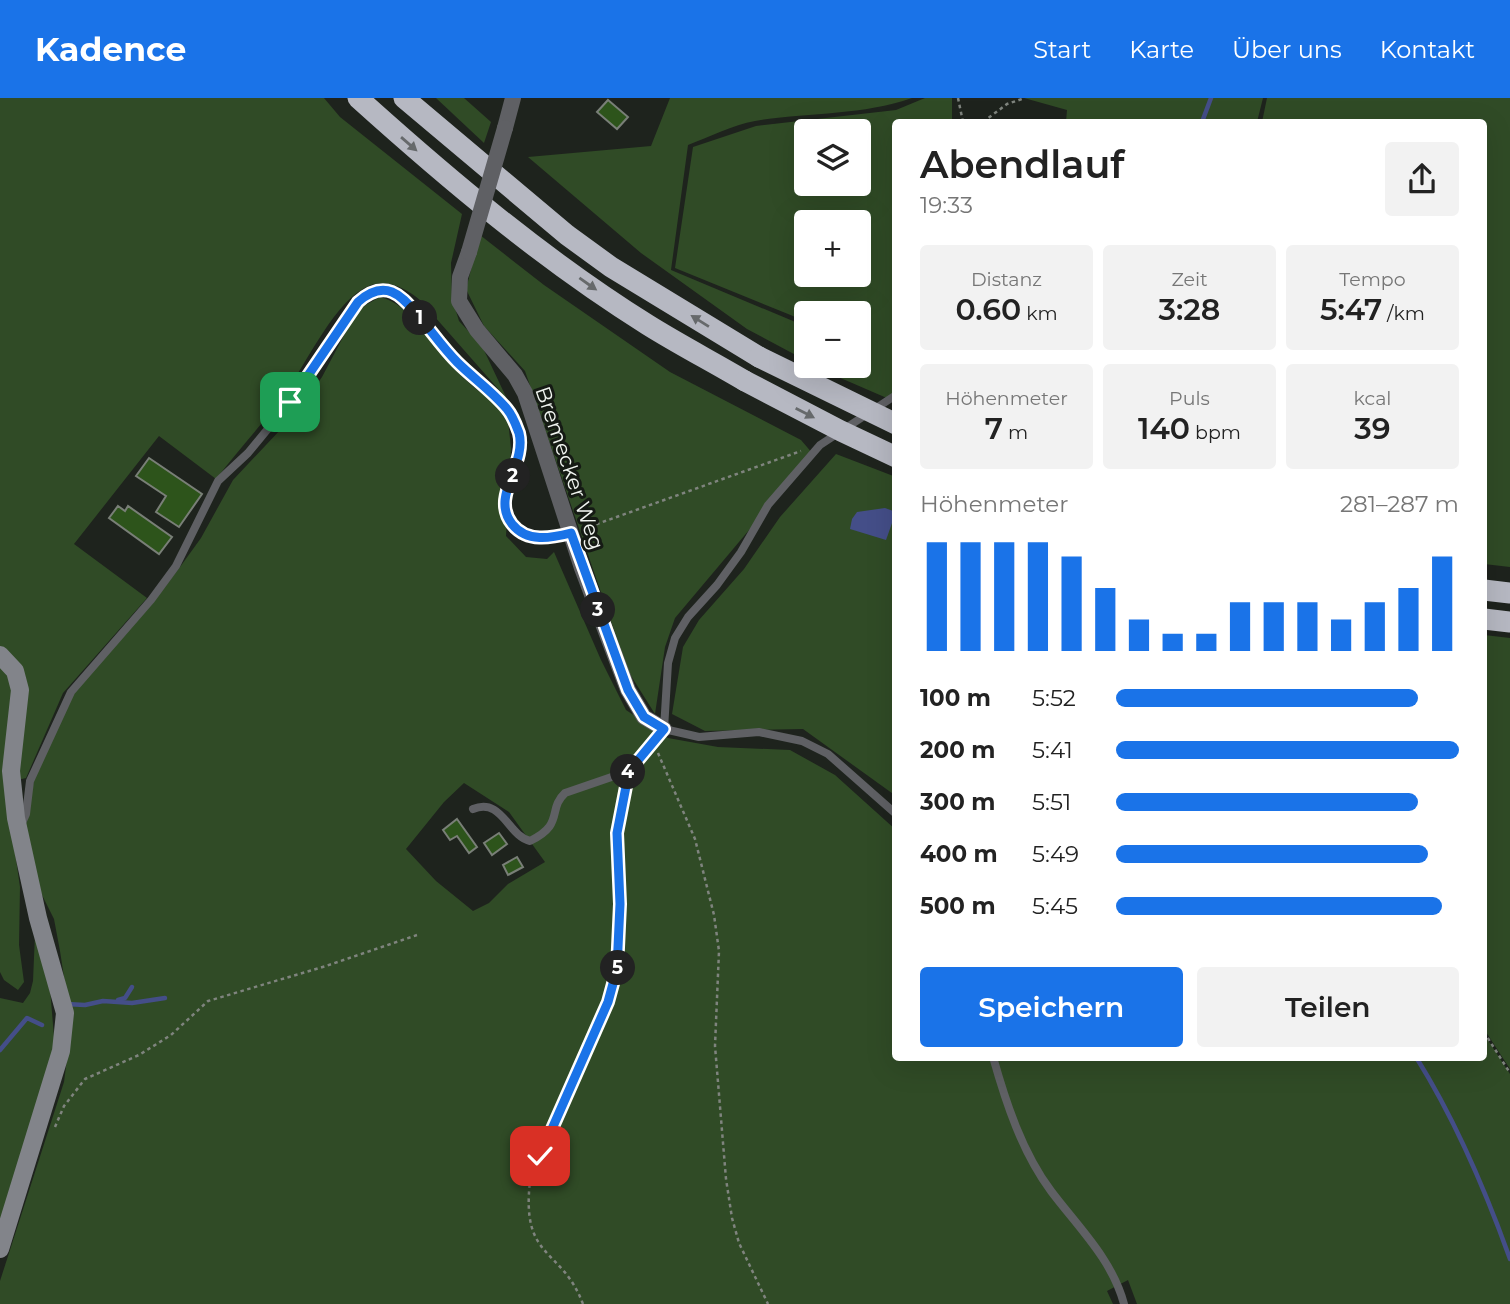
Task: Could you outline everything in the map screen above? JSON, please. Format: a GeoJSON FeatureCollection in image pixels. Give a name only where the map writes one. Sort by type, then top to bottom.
{"type":"FeatureCollection","features":[{"type":"Feature","properties":{"kind":"highway"},"geometry":{"type":"LineString","coordinates":[[358,98],[422,155],[557,262],[647,324],[745,381],[841,432],[892,455]]}},
{"type":"Feature","properties":{"kind":"highway"},"geometry":{"type":"LineString","coordinates":[[404,98],[578,243],[611,267],[759,357],[892,422]]}},
{"type":"Feature","properties":{"kind":"highway"},"geometry":{"type":"LineString","coordinates":[[1487,590],[1510,593]]}},
{"type":"Feature","properties":{"kind":"highway"},"geometry":{"type":"LineString","coordinates":[[1487,619],[1510,622]]}},
{"type":"Feature","properties":{"kind":"main road"},"geometry":{"type":"LineString","coordinates":[[0,655],[15,671],[20,691],[11,771],[18,830],[38,918],[62,995],[65,1036],[0,1249]]}},
{"type":"Feature","properties":{"kind":"street","name":"Bremecker Weg"},"geometry":{"type":"LineString","coordinates":[[513,98],[460,277],[459,302],[477,330],[515,375],[525,393],[571,533],[628,690],[644,717],[664,729]]}},
{"type":"Feature","properties":{"kind":"lane"},"geometry":{"type":"LineString","coordinates":[[18,830],[26,814],[30,781],[71,692],[151,600],[176,566],[218,481],[248,453],[290,402],[346,318],[368,294],[391,292],[405,301],[454,359],[508,410],[520,437],[520,450],[505,495],[506,514],[513,526],[524,534],[537,538],[571,533]]}},
{"type":"Feature","properties":{"kind":"lane"},"geometry":{"type":"LineString","coordinates":[[473,809],[490,808],[507,819],[523,840],[530,841],[550,828],[559,801],[565,793],[629,771],[664,729],[668,663],[675,638],[688,617],[741,552],[768,505],[820,445],[892,398]]}},
{"type":"Feature","properties":{"kind":"lane"},"geometry":{"type":"LineString","coordinates":[[664,729],[699,737],[759,732],[802,740],[828,754],[892,810]]}},
{"type":"Feature","properties":{"kind":"lane"},"geometry":{"type":"LineString","coordinates":[[994,1061],[1004,1097],[1025,1147],[1050,1189],[1095,1245],[1112,1272],[1124,1304]]}},
{"type":"Feature","properties":{"kind":"path"},"geometry":{"type":"LineString","coordinates":[[958,98],[962,119]]}},
{"type":"Feature","properties":{"kind":"path"},"geometry":{"type":"LineString","coordinates":[[987,119],[1007,104],[1025,98]]}},
{"type":"Feature","properties":{"kind":"path"},"geometry":{"type":"LineString","coordinates":[[571,533],[820,445]]}},
{"type":"Feature","properties":{"kind":"path"},"geometry":{"type":"LineString","coordinates":[[653,741],[695,839],[714,915],[719,951],[715,1046],[726,1179],[739,1243],[768,1304]]}},
{"type":"Feature","properties":{"kind":"path"},"geometry":{"type":"LineString","coordinates":[[583,1304],[571,1280],[540,1249],[534,1238],[528,1218],[528,1201],[530,1181],[608,1002],[617,969],[620,904],[617,833],[629,771]]}},
{"type":"Feature","properties":{"kind":"path"},"geometry":{"type":"LineString","coordinates":[[54,1128],[64,1106],[85,1080],[171,1035],[208,1001],[326,966],[417,935]]}},
{"type":"Feature","properties":{"kind":"path"},"geometry":{"type":"LineString","coordinates":[[1487,1037],[1510,1073]]}},
{"type":"Feature","properties":{"kind":"green space"},"geometry":{"type":"Polygon","coordinates":[[[0,98],[324,98],[340,117],[462,214],[451,263],[452,298],[459,321],[482,346],[507,399],[420,300],[397,286],[378,283],[358,292],[345,303],[276,405],[216,479],[159,436],[74,544],[147,598],[63,693],[26,778],[5,783],[20,887],[19,945],[24,982],[18,990],[4,980],[0,972],[0,98]]]}},
{"type":"Feature","properties":{"kind":"green space"},"geometry":{"type":"Polygon","coordinates":[[[436,98],[464,98],[491,122],[484,143],[436,98]]]}},
{"type":"Feature","properties":{"kind":"green space"},"geometry":{"type":"Polygon","coordinates":[[[670,98],[912,98],[854,111],[755,121],[688,145],[671,270],[794,322],[794,354],[747,329],[641,253],[528,157],[651,146],[670,98]]]}},
{"type":"Feature","properties":{"kind":"green space"},"geometry":{"type":"Polygon","coordinates":[[[925,98],[952,98],[952,119],[892,119],[892,400],[841,378],[871,378],[871,301],[794,301],[794,317],[675,268],[693,147],[756,126],[794,122],[794,196],[871,196],[871,119],[817,119],[896,110],[925,98]]]}},
{"type":"Feature","properties":{"kind":"green space"},"geometry":{"type":"Polygon","coordinates":[[[1024,98],[1263,98],[1258,119],[1066,119],[1067,110],[1024,98]]]}},
{"type":"Feature","properties":{"kind":"green space"},"geometry":{"type":"Polygon","coordinates":[[[1267,98],[1510,98],[1510,567],[1487,564],[1487,119],[1263,119],[1267,98]]]}},
{"type":"Feature","properties":{"kind":"green space"},"geometry":{"type":"Polygon","coordinates":[[[480,235],[544,285],[670,372],[801,440],[813,454],[675,618],[665,647],[655,714],[628,671],[525,371],[484,326],[466,289],[480,235]]]}},
{"type":"Feature","properties":{"kind":"green space"},"geometry":{"type":"Polygon","coordinates":[[[380,297],[391,301],[420,325],[457,372],[507,411],[511,448],[506,536],[526,557],[547,559],[554,552],[626,710],[668,738],[718,747],[790,750],[835,775],[892,826],[892,1061],[1487,1061],[1487,1039],[1510,1074],[1510,1304],[1137,1304],[1128,1280],[1107,1291],[1113,1304],[0,1304],[0,1281],[64,1082],[68,1051],[70,1016],[54,919],[34,879],[24,833],[34,780],[73,694],[152,604],[180,567],[201,538],[233,480],[297,412],[322,377],[351,322],[362,307],[380,297]],[[464,783],[444,802],[406,849],[436,881],[473,911],[489,903],[508,884],[545,862],[509,812],[464,783]]]}},
{"type":"Feature","properties":{"kind":"green space"},"geometry":{"type":"Polygon","coordinates":[[[836,454],[892,475],[892,793],[803,729],[705,731],[672,714],[683,647],[699,620],[744,569],[780,517],[836,454]]]}},
{"type":"Feature","properties":{"kind":"green space"},"geometry":{"type":"Polygon","coordinates":[[[1487,635],[1510,638],[1510,1069],[1487,1034],[1487,635]]]}},
{"type":"Feature","properties":{"kind":"green space"},"geometry":{"type":"Polygon","coordinates":[[[35,934],[50,988],[55,1049],[0,1224],[0,998],[23,1003],[30,993],[35,934]]]}},
{"type":"Feature","properties":{"kind":"water"},"geometry":{"type":"Polygon","coordinates":[[[885,508],[892,511],[892,523],[886,540],[850,529],[857,512],[885,508]]]}},
{"type":"Feature","properties":{"kind":"building"},"geometry":{"type":"Polygon","coordinates":[[[608,100],[628,117],[617,129],[597,112],[608,100]]]}},
{"type":"Feature","properties":{"kind":"building"},"geometry":{"type":"Polygon","coordinates":[[[149,458],[202,494],[179,527],[156,512],[166,496],[136,476],[149,458]]]}},
{"type":"Feature","properties":{"kind":"building"},"geometry":{"type":"Polygon","coordinates":[[[118,506],[125,511],[128,506],[172,537],[159,554],[109,518],[118,506]]]}},
{"type":"Feature","properties":{"kind":"building"},"geometry":{"type":"Polygon","coordinates":[[[457,819],[477,847],[469,853],[457,836],[450,840],[443,830],[457,819]]]}},
{"type":"Feature","properties":{"kind":"building"},"geometry":{"type":"Polygon","coordinates":[[[499,833],[507,844],[492,855],[484,843],[499,833]]]}},
{"type":"Feature","properties":{"kind":"building"},"geometry":{"type":"Polygon","coordinates":[[[517,857],[523,867],[508,875],[503,865],[517,857]]]}},
{"type":"Feature","properties":{"kind":"waterway"},"geometry":{"type":"LineString","coordinates":[[1203,119],[1211,98]]}},
{"type":"Feature","properties":{"kind":"waterway"},"geometry":{"type":"LineString","coordinates":[[118,1000],[125,998],[132,987]]}},
{"type":"Feature","properties":{"kind":"waterway"},"geometry":{"type":"LineString","coordinates":[[66,1004],[85,1005],[103,1001],[132,1003],[165,998]]}},
{"type":"Feature","properties":{"kind":"waterway"},"geometry":{"type":"LineString","coordinates":[[0,1050],[27,1018],[42,1025]]}},
{"type":"Feature","properties":{"kind":"waterway"},"geometry":{"type":"LineString","coordinates":[[1418,1061],[1469,1156],[1510,1259]]}},
{"type":"Feature","properties":{"kind":"route"},"geometry":{"type":"LineString","coordinates":[[290,402],[358,302],[368,294],[381,291],[391,292],[405,301],[454,359],[508,410],[520,437],[520,450],[505,495],[506,514],[513,526],[524,534],[537,538],[554,538],[571,533],[628,690],[644,717],[664,729],[629,771],[617,833],[620,954],[608,1002],[540,1156]]}}]}
